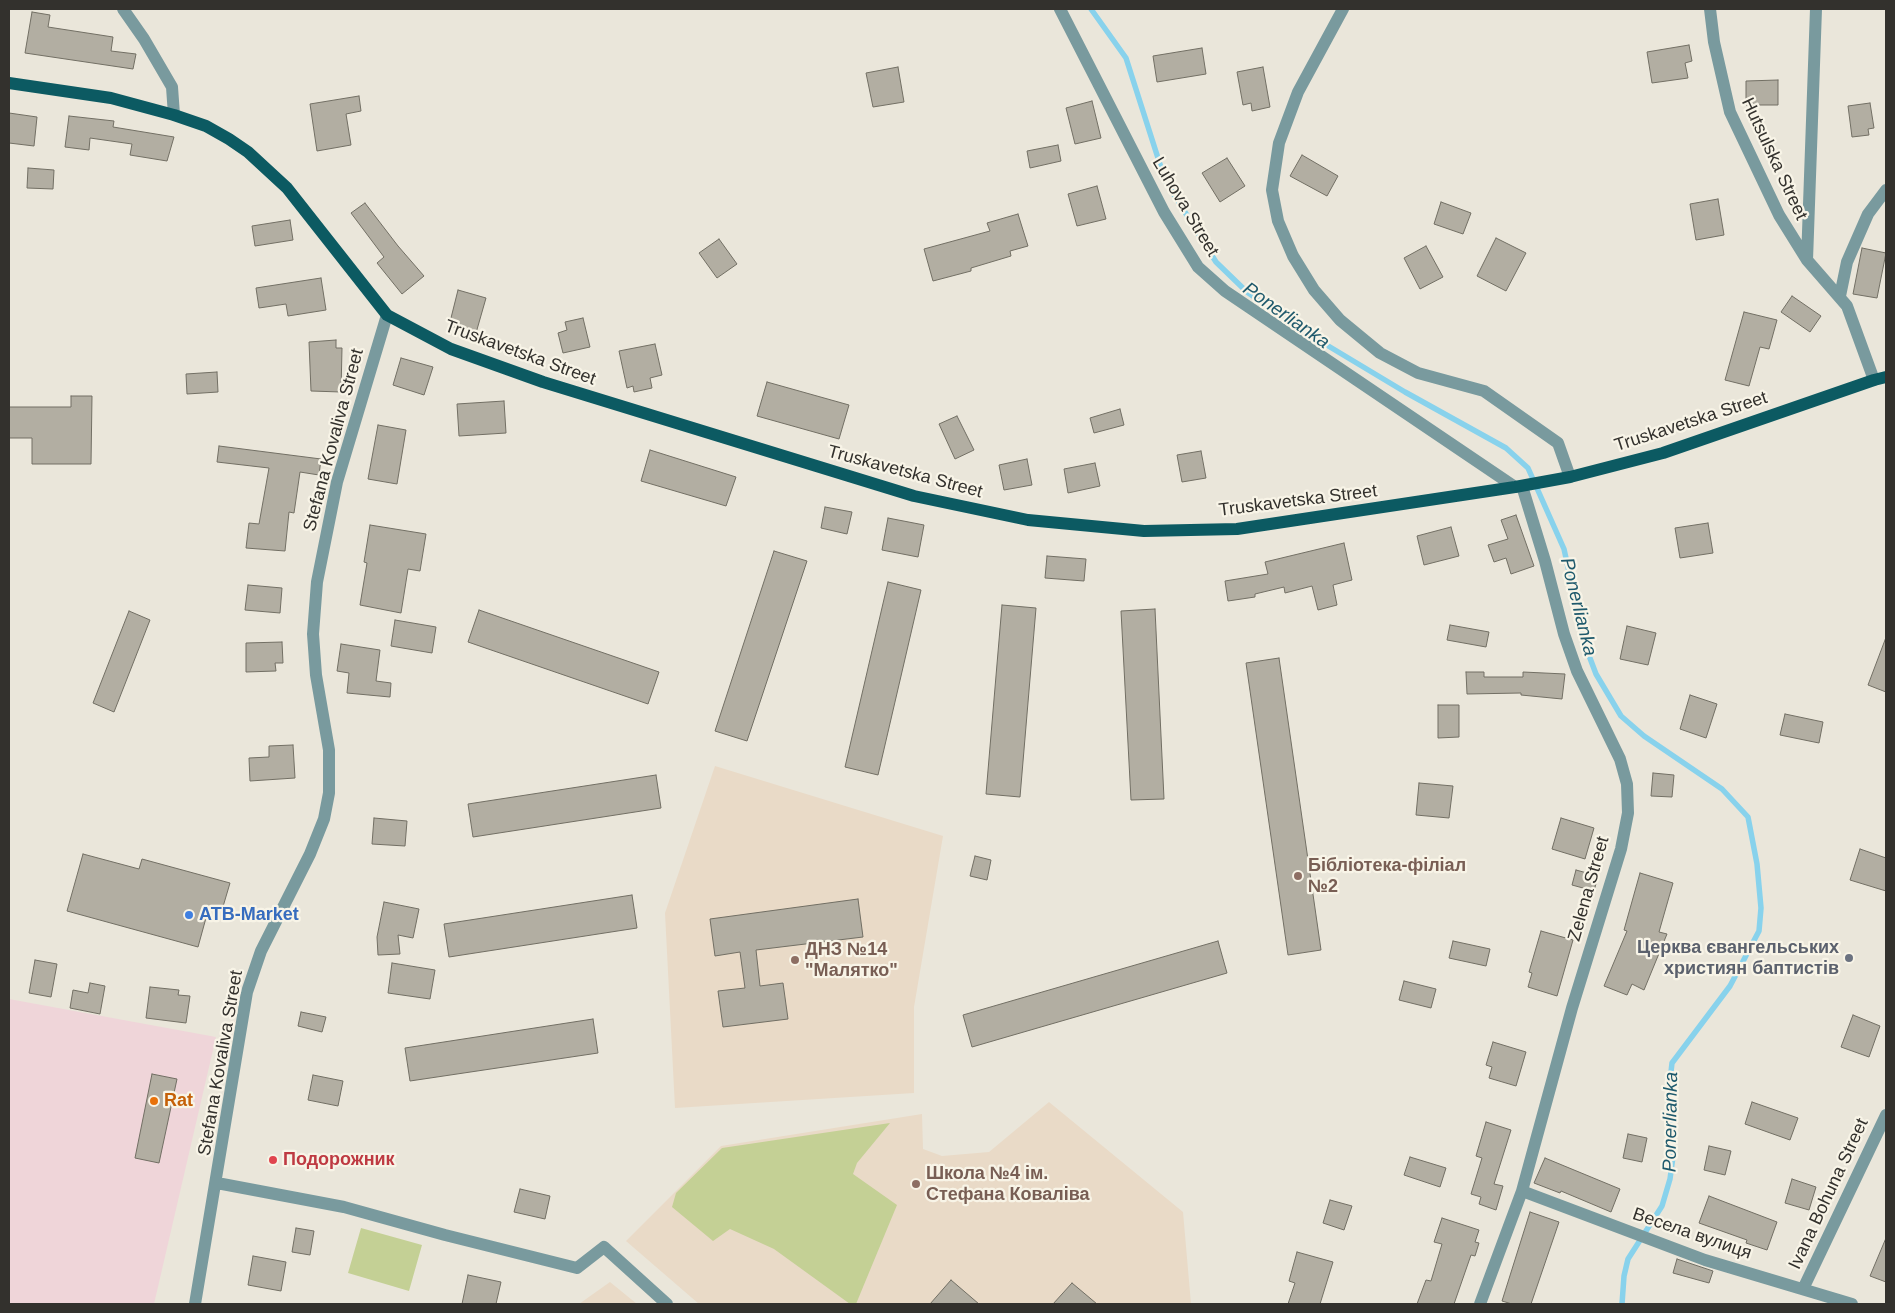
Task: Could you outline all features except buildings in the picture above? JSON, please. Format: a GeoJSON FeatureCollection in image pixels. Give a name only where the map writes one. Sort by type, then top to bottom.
{"type":"FeatureCollection","features":[{"type":"Feature","properties":{"kind":"main road","name":"Truskavetska Street"},"geometry":{"type":"LineString","coordinates":[[9,83],[112,98],[206,126],[229,139],[270,170],[287,188],[387,315],[451,349],[543,382],[914,496],[1028,520],[1144,531],[1237,529],[1522,486],[1570,477],[1663,453],[1880,378]]}},
{"type":"Feature","properties":{"kind":"street"},"geometry":{"type":"LineString","coordinates":[[123,9],[144,39],[172,87],[174,115]]}},
{"type":"Feature","properties":{"kind":"street","name":"Luhova Street"},"geometry":{"type":"LineString","coordinates":[[1060,9],[1164,212],[1198,267],[1224,291],[1522,486]]}},
{"type":"Feature","properties":{"kind":"street"},"geometry":{"type":"LineString","coordinates":[[1342,9],[1298,92],[1279,143],[1272,190],[1278,222],[1293,256],[1314,290],[1340,320],[1380,354],[1418,373],[1484,391],[1558,444],[1570,477]]}},
{"type":"Feature","properties":{"kind":"street","name":"Hutsulska Street"},"geometry":{"type":"LineString","coordinates":[[1710,9],[1714,42],[1730,112],[1779,216],[1807,260],[1847,306],[1880,378]]}},
{"type":"Feature","properties":{"kind":"street","name":"Hutsulska Street"},"geometry":{"type":"LineString","coordinates":[[1807,260],[1816,9]]}},
{"type":"Feature","properties":{"kind":"street"},"geometry":{"type":"LineString","coordinates":[[1840,296],[1847,262],[1868,214],[1886,190]]}},
{"type":"Feature","properties":{"kind":"street","name":"Stefana Kovaliva Street"},"geometry":{"type":"LineString","coordinates":[[195,1304],[217,1183],[247,992],[261,951],[310,854],[324,819],[329,793],[329,750],[316,675],[313,634],[317,582],[337,482],[387,315]]}},
{"type":"Feature","properties":{"kind":"street","name":"Zelena Street"},"geometry":{"type":"LineString","coordinates":[[1480,1304],[1522,1191],[1572,1008],[1621,849],[1628,813],[1627,784],[1620,759],[1577,671],[1564,634],[1546,561],[1522,486]]}},
{"type":"Feature","properties":{"kind":"street","name":"Ivana Bohuna Street"},"geometry":{"type":"LineString","coordinates":[[1803,1289],[1886,1115]]}},
{"type":"Feature","properties":{"kind":"street","name":"Stefana Kovaliva Street"},"geometry":{"type":"LineString","coordinates":[[217,1183],[344,1207],[455,1238],[577,1268],[604,1247],[667,1304]]}},
{"type":"Feature","properties":{"kind":"street","name":"Весела вулиця"},"geometry":{"type":"LineString","coordinates":[[1522,1191],[1705,1260],[1852,1304]]}},
{"type":"Feature","properties":{"kind":"shaded area","name":"ДНЗ №14 \"Малятко\""},"geometry":{"type":"Polygon","coordinates":[[[715,766],[943,836],[914,1007],[914,1093],[675,1108],[665,913],[715,766]]]}},
{"type":"Feature","properties":{"kind":"shaded area"},"geometry":{"type":"Polygon","coordinates":[[[9,999],[216,1037],[154,1304],[9,1304],[9,999]]]}},
{"type":"Feature","properties":{"kind":"shaded area","name":"Школа №4 ім. Стефана Коваліва"},"geometry":{"type":"Polygon","coordinates":[[[1049,1102],[1183,1212],[1191,1304],[699,1304],[626,1241],[721,1146],[922,1114],[923,1149],[942,1156],[989,1152],[1049,1102]]]}},
{"type":"Feature","properties":{"kind":"shaded area"},"geometry":{"type":"Polygon","coordinates":[[[610,1282],[637,1304],[579,1304],[610,1282]]]}},
{"type":"Feature","properties":{"kind":"green space"},"geometry":{"type":"Polygon","coordinates":[[[890,1123],[857,1163],[853,1174],[897,1205],[856,1304],[850,1304],[774,1249],[730,1229],[713,1241],[672,1207],[676,1193],[722,1148],[890,1123]]]}},
{"type":"Feature","properties":{"kind":"green space"},"geometry":{"type":"Polygon","coordinates":[[[361,1228],[422,1245],[409,1291],[348,1273],[361,1228]]]}},
{"type":"Feature","properties":{"kind":"waterway","name":"Ponerlianka"},"geometry":{"type":"LineString","coordinates":[[1091,9],[1126,58],[1165,180],[1216,262],[1247,292],[1305,332],[1405,392],[1506,448],[1528,468],[1564,549],[1585,645],[1596,674],[1621,716],[1644,736],[1722,789],[1748,817],[1757,864],[1761,908],[1759,931],[1730,986],[1672,1063],[1668,1099],[1674,1149],[1670,1179],[1662,1206],[1628,1259],[1624,1276],[1622,1304]]}},
{"type":"Feature","properties":{"kind":"place","name":"Бібліотека-філіал №2"},"geometry":{"type":"Point","coordinates":[1298,876]}},
{"type":"Feature","properties":{"kind":"place","name":"ATB-Market"},"geometry":{"type":"Point","coordinates":[189,915]}},
{"type":"Feature","properties":{"kind":"place","name":"Церква євангельських християн баптистів"},"geometry":{"type":"Point","coordinates":[1849,958]}},
{"type":"Feature","properties":{"kind":"place","name":"ДНЗ №14 \"Малятко\""},"geometry":{"type":"Point","coordinates":[795,960]}},
{"type":"Feature","properties":{"kind":"place","name":"Rat"},"geometry":{"type":"Point","coordinates":[154,1101]}},
{"type":"Feature","properties":{"kind":"place","name":"Подорожник"},"geometry":{"type":"Point","coordinates":[273,1160]}},
{"type":"Feature","properties":{"kind":"place","name":"Школа №4 ім. Стефана Коваліва"},"geometry":{"type":"Point","coordinates":[916,1184]}}]}
